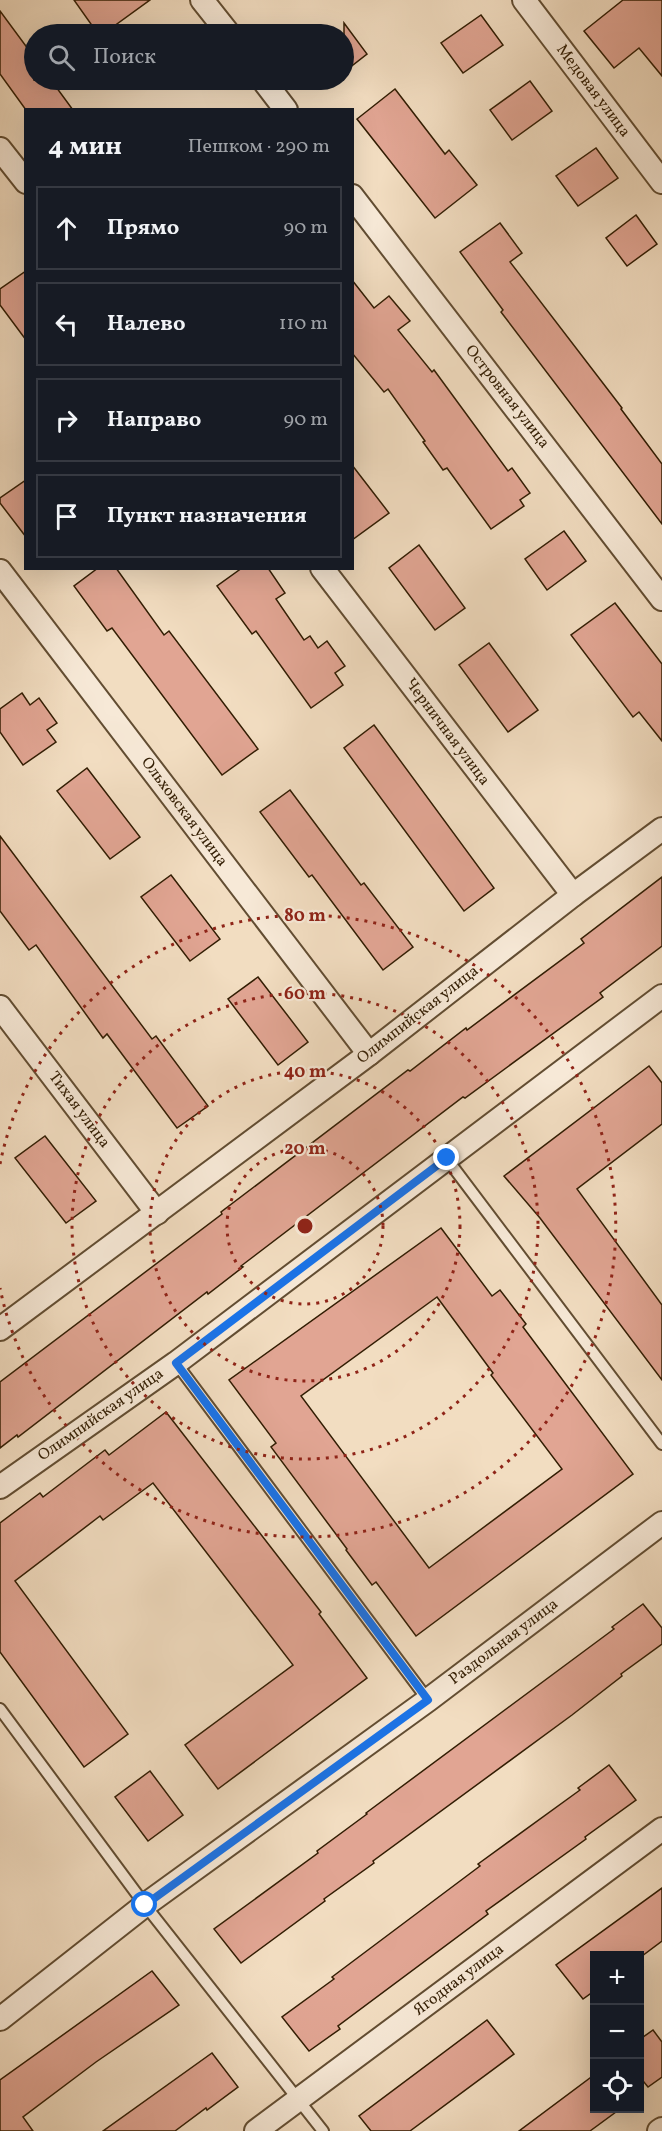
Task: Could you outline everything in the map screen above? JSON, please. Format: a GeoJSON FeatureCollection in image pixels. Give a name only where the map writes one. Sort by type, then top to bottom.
{"type":"FeatureCollection","features":[{"type":"Feature","properties":{"kind":"street"},"geometry":{"type":"LineString","coordinates":[[202,0],[221,24]]}},
{"type":"Feature","properties":{"kind":"street","name":"Медовая улица"},"geometry":{"type":"LineString","coordinates":[[524,0],[662,182]]}},
{"type":"Feature","properties":{"kind":"street"},"geometry":{"type":"LineString","coordinates":[[271,90],[284,108]]}},
{"type":"Feature","properties":{"kind":"street"},"geometry":{"type":"LineString","coordinates":[[0,149],[24,179]]}},
{"type":"Feature","properties":{"kind":"street","name":"Островная улица"},"geometry":{"type":"LineString","coordinates":[[354,199],[662,598]]}},
{"type":"Feature","properties":{"kind":"street","name":"Черничная улица"},"geometry":{"type":"LineString","coordinates":[[324,570],[573,895]]}},
{"type":"Feature","properties":{"kind":"street","name":"Ольховская улица"},"geometry":{"type":"LineString","coordinates":[[0,571],[369,1054]]}},
{"type":"Feature","properties":{"kind":"street","name":"Олимпийская улица"},"geometry":{"type":"LineString","coordinates":[[0,1329],[369,1054],[573,895],[662,829]]}},
{"type":"Feature","properties":{"kind":"street","name":"Олимпийская улица"},"geometry":{"type":"LineString","coordinates":[[0,1487],[176,1363],[662,996]]}},
{"type":"Feature","properties":{"kind":"street","name":"Тихая улица"},"geometry":{"type":"LineString","coordinates":[[0,1007],[157,1213]]}},
{"type":"Feature","properties":{"kind":"street","name":"Раздольная улица"},"geometry":{"type":"LineString","coordinates":[[0,2019],[145,1905],[428,1700],[662,1523]]}},
{"type":"Feature","properties":{"kind":"street","name":"Ягодная улица"},"geometry":{"type":"LineString","coordinates":[[256,2131],[662,1829]]}},
{"type":"Feature","properties":{"kind":"lane"},"geometry":{"type":"LineString","coordinates":[[447,1158],[662,1444]]}},
{"type":"Feature","properties":{"kind":"lane"},"geometry":{"type":"LineString","coordinates":[[176,1363],[428,1700]]}},
{"type":"Feature","properties":{"kind":"lane"},"geometry":{"type":"LineString","coordinates":[[0,1709],[145,1905],[323,2131]]}},
{"type":"Feature","properties":{"kind":"building"},"geometry":{"type":"Polygon","coordinates":[[[74,0],[150,0],[117,24],[91,24],[74,0]]]}},
{"type":"Feature","properties":{"kind":"building"},"geometry":{"type":"Polygon","coordinates":[[[623,0],[662,0],[662,76],[639,48],[614,68],[584,31],[623,0]]]}},
{"type":"Feature","properties":{"kind":"building"},"geometry":{"type":"Polygon","coordinates":[[[0,11],[24,43],[24,90],[58,90],[72,108],[25,108],[0,74],[0,11]]]}},
{"type":"Feature","properties":{"kind":"building"},"geometry":{"type":"Polygon","coordinates":[[[481,15],[503,45],[463,73],[441,43],[481,15]]]}},
{"type":"Feature","properties":{"kind":"building"},"geometry":{"type":"Polygon","coordinates":[[[354,36],[367,54],[354,64],[354,36]]]}},
{"type":"Feature","properties":{"kind":"building"},"geometry":{"type":"Polygon","coordinates":[[[530,81],[552,111],[512,140],[490,110],[530,81]]]}},
{"type":"Feature","properties":{"kind":"building"},"geometry":{"type":"Polygon","coordinates":[[[395,89],[445,154],[449,150],[477,185],[435,218],[357,119],[395,89]]]}},
{"type":"Feature","properties":{"kind":"building"},"geometry":{"type":"Polygon","coordinates":[[[596,148],[618,178],[578,206],[556,176],[596,148]]]}},
{"type":"Feature","properties":{"kind":"building"},"geometry":{"type":"Polygon","coordinates":[[[636,215],[657,244],[627,266],[606,238],[636,215]]]}},
{"type":"Feature","properties":{"kind":"building"},"geometry":{"type":"Polygon","coordinates":[[[500,223],[522,253],[510,262],[662,464],[662,524],[501,312],[503,310],[460,252],[500,223]]]}},
{"type":"Feature","properties":{"kind":"building"},"geometry":{"type":"Polygon","coordinates":[[[24,272],[24,337],[0,305],[0,289],[24,272]]]}},
{"type":"Feature","properties":{"kind":"building"},"geometry":{"type":"Polygon","coordinates":[[[354,283],[374,308],[389,296],[410,321],[398,330],[432,372],[434,370],[508,471],[512,468],[530,493],[520,500],[524,506],[491,529],[447,468],[443,470],[388,389],[384,392],[354,355],[354,283]]]}},
{"type":"Feature","properties":{"kind":"building"},"geometry":{"type":"Polygon","coordinates":[[[354,468],[389,513],[354,539],[354,468]]]}},
{"type":"Feature","properties":{"kind":"building"},"geometry":{"type":"Polygon","coordinates":[[[24,481],[24,534],[0,503],[0,498],[24,481]]]}},
{"type":"Feature","properties":{"kind":"building"},"geometry":{"type":"Polygon","coordinates":[[[564,531],[586,561],[547,590],[525,559],[564,531]]]}},
{"type":"Feature","properties":{"kind":"building"},"geometry":{"type":"Polygon","coordinates":[[[419,545],[465,608],[435,630],[389,568],[419,545]]]}},
{"type":"Feature","properties":{"kind":"building"},"geometry":{"type":"Polygon","coordinates":[[[95,570],[117,570],[164,635],[169,631],[258,749],[222,775],[112,628],[107,631],[74,586],[95,570]]]}},
{"type":"Feature","properties":{"kind":"building"},"geometry":{"type":"Polygon","coordinates":[[[239,570],[269,570],[285,593],[276,599],[304,640],[310,636],[318,648],[327,641],[345,666],[335,673],[343,685],[311,708],[256,631],[252,634],[217,586],[239,570]]]}},
{"type":"Feature","properties":{"kind":"building"},"geometry":{"type":"Polygon","coordinates":[[[615,603],[662,664],[662,741],[639,712],[633,717],[571,635],[615,603]]]}},
{"type":"Feature","properties":{"kind":"building"},"geometry":{"type":"Polygon","coordinates":[[[489,643],[538,710],[508,732],[459,665],[489,643]]]}},
{"type":"Feature","properties":{"kind":"building"},"geometry":{"type":"Polygon","coordinates":[[[22,693],[30,705],[39,698],[57,723],[47,730],[56,742],[23,765],[0,732],[0,709],[22,693]]]}},
{"type":"Feature","properties":{"kind":"building"},"geometry":{"type":"Polygon","coordinates":[[[374,725],[494,888],[464,911],[344,748],[374,725]]]}},
{"type":"Feature","properties":{"kind":"building"},"geometry":{"type":"Polygon","coordinates":[[[87,768],[140,837],[110,859],[57,791],[87,768]]]}},
{"type":"Feature","properties":{"kind":"building"},"geometry":{"type":"Polygon","coordinates":[[[290,790],[361,885],[364,883],[413,947],[383,970],[312,875],[309,877],[260,812],[290,790]]]}},
{"type":"Feature","properties":{"kind":"building"},"geometry":{"type":"Polygon","coordinates":[[[0,836],[152,1039],[156,1036],[208,1106],[177,1128],[107,1034],[103,1038],[36,945],[29,950],[0,911],[0,836]]]}},
{"type":"Feature","properties":{"kind":"building"},"geometry":{"type":"Polygon","coordinates":[[[171,875],[220,939],[190,961],[141,897],[171,875]]]}},
{"type":"Feature","properties":{"kind":"building"},"geometry":{"type":"Polygon","coordinates":[[[662,877],[662,946],[600,993],[603,997],[465,1098],[463,1097],[241,1266],[243,1267],[208,1294],[207,1292],[18,1437],[17,1435],[0,1448],[0,1382],[408,1070],[410,1071],[466,1028],[467,1030],[584,943],[581,939],[662,877]]]}},
{"type":"Feature","properties":{"kind":"building"},"geometry":{"type":"Polygon","coordinates":[[[258,977],[308,1042],[278,1065],[228,999],[258,977]]]}},
{"type":"Feature","properties":{"kind":"building"},"geometry":{"type":"Polygon","coordinates":[[[649,1066],[662,1083],[662,1124],[577,1189],[662,1305],[662,1380],[540,1218],[504,1176],[649,1066]]]}},
{"type":"Feature","properties":{"kind":"building"},"geometry":{"type":"Polygon","coordinates":[[[45,1136],[96,1201],[66,1223],[15,1158],[45,1136]]]}},
{"type":"Feature","properties":{"kind":"building"},"geometry":{"type":"Polygon","coordinates":[[[441,1228],[492,1296],[500,1290],[526,1324],[523,1327],[633,1474],[416,1636],[376,1582],[372,1585],[346,1550],[271,1447],[276,1443],[229,1380],[441,1228]],[[437,1297],[301,1396],[429,1568],[562,1469],[491,1375],[493,1373],[437,1297]]]}},
{"type":"Feature","properties":{"kind":"building"},"geometry":{"type":"Polygon","coordinates":[[[166,1412],[321,1612],[319,1614],[367,1678],[218,1789],[185,1745],[293,1665],[153,1483],[103,1520],[100,1516],[15,1581],[128,1734],[84,1767],[0,1652],[0,1523],[40,1493],[43,1497],[105,1450],[109,1455],[166,1412]]]}},
{"type":"Feature","properties":{"kind":"building"},"geometry":{"type":"Polygon","coordinates":[[[643,1604],[662,1628],[662,1644],[621,1674],[622,1676],[572,1715],[373,1861],[374,1863],[324,1899],[325,1901],[241,1963],[214,1929],[614,1629],[612,1627],[643,1604]]]}},
{"type":"Feature","properties":{"kind":"building"},"geometry":{"type":"Polygon","coordinates":[[[609,1765],[636,1800],[486,1911],[488,1914],[338,2026],[340,2029],[309,2051],[282,2017],[480,1866],[478,1864],[580,1790],[578,1788],[609,1765]]]}},
{"type":"Feature","properties":{"kind":"building"},"geometry":{"type":"Polygon","coordinates":[[[150,1771],[183,1815],[148,1841],[115,1797],[150,1771]]]}},
{"type":"Feature","properties":{"kind":"building"},"geometry":{"type":"Polygon","coordinates":[[[662,1888],[662,1941],[644,1954],[644,1951],[590,1951],[590,1994],[583,1999],[556,1965],[662,1888]]]}},
{"type":"Feature","properties":{"kind":"building"},"geometry":{"type":"Polygon","coordinates":[[[152,1971],[179,2005],[96,2062],[23,2117],[33,2131],[0,2131],[0,2080],[152,1971]]]}},
{"type":"Feature","properties":{"kind":"building"},"geometry":{"type":"Polygon","coordinates":[[[487,2020],[514,2054],[410,2131],[371,2131],[359,2116],[487,2020]]]}},
{"type":"Feature","properties":{"kind":"building"},"geometry":{"type":"Polygon","coordinates":[[[653,2030],[662,2042],[662,2077],[648,2087],[644,2082],[644,2036],[653,2030]]]}},
{"type":"Feature","properties":{"kind":"building"},"geometry":{"type":"Polygon","coordinates":[[[212,2053],[238,2087],[207,2110],[206,2108],[175,2131],[103,2131],[212,2053]]]}},
{"type":"Feature","properties":{"kind":"building"},"geometry":{"type":"Polygon","coordinates":[[[590,2078],[590,2113],[615,2113],[590,2131],[519,2131],[590,2078]]]}},
{"type":"Feature","properties":{"kind":"route"},"geometry":{"type":"LineString","coordinates":[[145,1905],[428,1700],[176,1363],[447,1158]]}}]}
